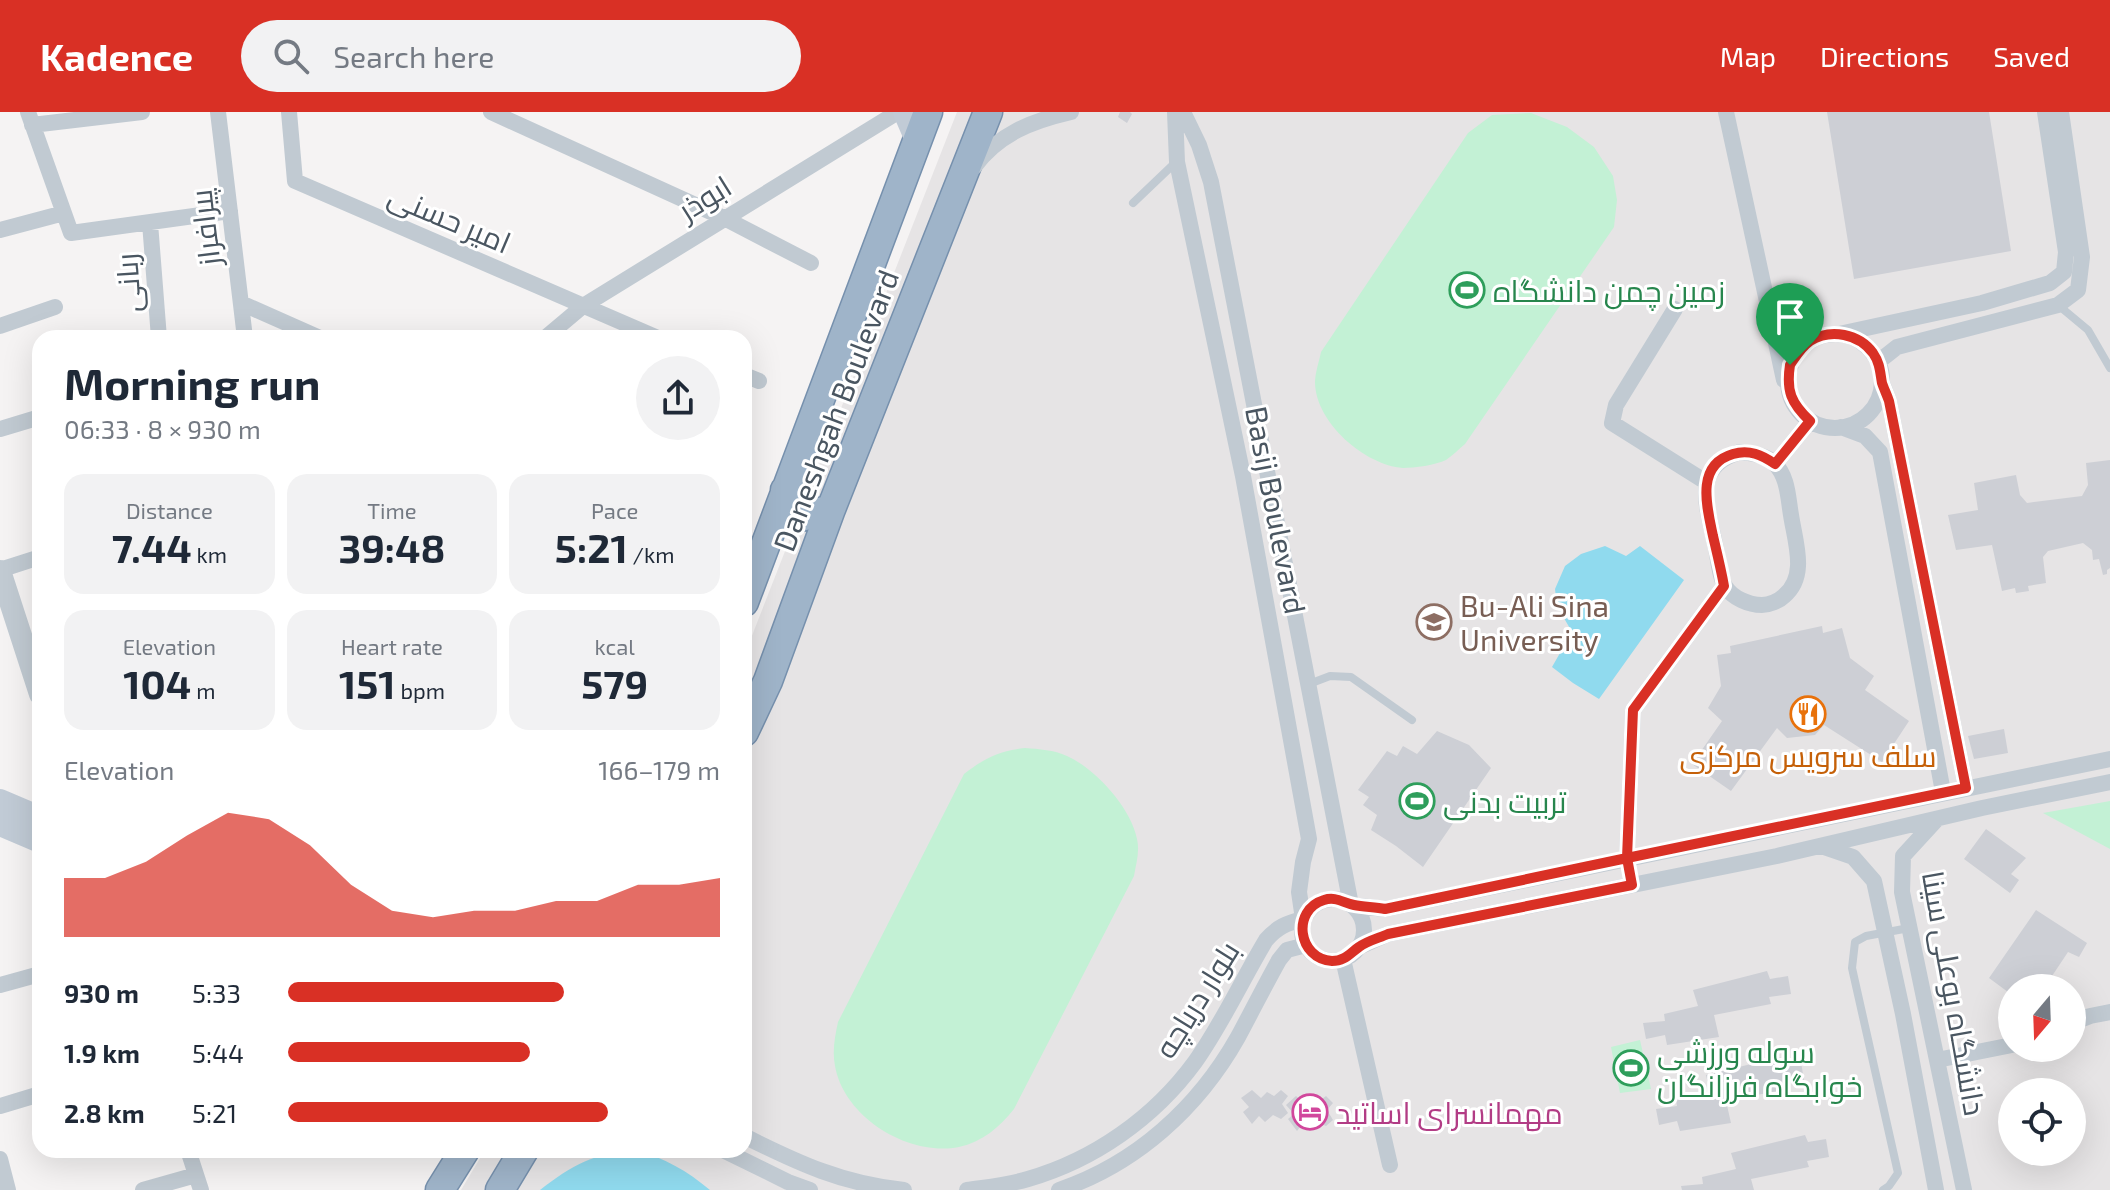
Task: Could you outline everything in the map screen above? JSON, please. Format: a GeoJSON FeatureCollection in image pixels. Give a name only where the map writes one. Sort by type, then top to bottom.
{"type":"FeatureCollection","features":[{"type":"Feature","properties":{"kind":"highway","name":"Daneshgah Boulevard"},"geometry":{"type":"LineString","coordinates":[[752,580],[928,112]]}},
{"type":"Feature","properties":{"kind":"highway","name":"Daneshgah Boulevard"},"geometry":{"type":"LineString","coordinates":[[752,715],[768,681],[831,509],[988,112]]}},
{"type":"Feature","properties":{"kind":"highway"},"geometry":{"type":"LineString","coordinates":[[785,490],[790,512],[801,517],[831,509]]}},
{"type":"Feature","properties":{"kind":"highway"},"geometry":{"type":"LineString","coordinates":[[440,1190],[460,1158]]}},
{"type":"Feature","properties":{"kind":"highway"},"geometry":{"type":"LineString","coordinates":[[500,1190],[519,1158]]}},
{"type":"Feature","properties":{"kind":"main road"},"geometry":{"type":"LineString","coordinates":[[905,112],[917,140]]}},
{"type":"Feature","properties":{"kind":"main road"},"geometry":{"type":"LineString","coordinates":[[0,801],[32,815]]}},
{"type":"Feature","properties":{"kind":"main road"},"geometry":{"type":"LineString","coordinates":[[0,824],[32,838]]}},
{"type":"Feature","properties":{"kind":"street"},"geometry":{"type":"LineString","coordinates":[[142,112],[30,118],[71,233],[230,211]]}},
{"type":"Feature","properties":{"kind":"street","name":"پیرافراز"},"geometry":{"type":"LineString","coordinates":[[218,112],[244,330]]}},
{"type":"Feature","properties":{"kind":"street","name":"امیر حسنی"},"geometry":{"type":"LineString","coordinates":[[289,112],[295,181],[639,330]]}},
{"type":"Feature","properties":{"kind":"street"},"geometry":{"type":"LineString","coordinates":[[491,112],[724,218],[811,263]]}},
{"type":"Feature","properties":{"kind":"street","name":"ابوذر"},"geometry":{"type":"LineString","coordinates":[[554,330],[583,306],[898,112]]}},
{"type":"Feature","properties":{"kind":"street"},"geometry":{"type":"LineString","coordinates":[[955,199],[982,156],[1005,136],[1019,128],[1071,112]]}},
{"type":"Feature","properties":{"kind":"street","name":"Basij Boulevard"},"geometry":{"type":"LineString","coordinates":[[1175,112],[1177,162],[1243,476],[1309,839],[1299,892],[1303,919]]}},
{"type":"Feature","properties":{"kind":"street","name":"Basij Boulevard"},"geometry":{"type":"LineString","coordinates":[[1183,112],[1199,145],[1211,182],[1351,905]]}},
{"type":"Feature","properties":{"kind":"street"},"geometry":{"type":"LineString","coordinates":[[1726,112],[1785,384],[1798,410],[1810,421],[1825,427],[1841,427],[1857,422],[1870,413],[1879,399],[1882,383]]}},
{"type":"Feature","properties":{"kind":"street"},"geometry":{"type":"LineString","coordinates":[[1790,395],[1790,365],[1809,341],[1824,335],[1982,303],[2050,283],[2064,272],[2066,252],[2045,112]]}},
{"type":"Feature","properties":{"kind":"street"},"geometry":{"type":"LineString","coordinates":[[1878,362],[1897,347],[2058,305],[2078,290],[2082,257],[2061,112]]}},
{"type":"Feature","properties":{"kind":"street"},"geometry":{"type":"LineString","coordinates":[[0,230],[64,213]]}},
{"type":"Feature","properties":{"kind":"street","name":"ربانی"},"geometry":{"type":"LineString","coordinates":[[150,223],[158,330]]}},
{"type":"Feature","properties":{"kind":"street"},"geometry":{"type":"LineString","coordinates":[[241,303],[302,330]]}},
{"type":"Feature","properties":{"kind":"street"},"geometry":{"type":"LineString","coordinates":[[0,326],[55,307]]}},
{"type":"Feature","properties":{"kind":"street"},"geometry":{"type":"LineString","coordinates":[[1675,309],[1616,405],[1612,423],[1706,482]]}},
{"type":"Feature","properties":{"kind":"street"},"geometry":{"type":"LineString","coordinates":[[1839,334],[1852,337],[1872,351],[1889,401],[1966,788]]}},
{"type":"Feature","properties":{"kind":"street"},"geometry":{"type":"LineString","coordinates":[[0,429],[32,419]]}},
{"type":"Feature","properties":{"kind":"street"},"geometry":{"type":"LineString","coordinates":[[1775,464],[1810,421]]}},
{"type":"Feature","properties":{"kind":"street"},"geometry":{"type":"LineString","coordinates":[[1841,427],[1865,436],[1880,452],[1943,792]]}},
{"type":"Feature","properties":{"kind":"street"},"geometry":{"type":"LineString","coordinates":[[1740,452],[1760,454],[1775,464],[1784,478],[1799,562],[1798,578],[1792,590],[1780,600],[1764,605],[1744,602],[1724,586],[1706,502],[1706,482],[1717,462],[1740,452]]}},
{"type":"Feature","properties":{"kind":"street"},"geometry":{"type":"LineString","coordinates":[[31,640],[0,570],[32,560]]}},
{"type":"Feature","properties":{"kind":"street"},"geometry":{"type":"LineString","coordinates":[[1627,858],[1633,710],[1724,586]]}},
{"type":"Feature","properties":{"kind":"street"},"geometry":{"type":"LineString","coordinates":[[1351,905],[1385,909],[2110,759]]}},
{"type":"Feature","properties":{"kind":"street"},"geometry":{"type":"LineString","coordinates":[[1359,947],[1363,920],[1343,900],[1333,898],[1315,904],[1303,919],[1306,945],[1322,959],[1332,961],[1343,959],[1359,947],[1388,934],[1819,846],[2110,782]]}},
{"type":"Feature","properties":{"kind":"street","name":"دانشگاه بوعلی سینا"},"geometry":{"type":"LineString","coordinates":[[1937,819],[1903,856],[1902,892],[1964,1190]]}},
{"type":"Feature","properties":{"kind":"street","name":"دانشگاه بوعلی سینا"},"geometry":{"type":"LineString","coordinates":[[1819,846],[1853,857],[1874,881],[1936,1190]]}},
{"type":"Feature","properties":{"kind":"street","name":"بلوار دریاچه"},"geometry":{"type":"LineString","coordinates":[[967,1190],[1025,1180],[1056,1170],[1095,1153],[1122,1134],[1151,1110],[1194,1063],[1274,930],[1303,919]]}},
{"type":"Feature","properties":{"kind":"street","name":"بلوار دریاچه"},"geometry":{"type":"LineString","coordinates":[[1059,1190],[1129,1156],[1149,1143],[1182,1113],[1237,1038],[1279,960],[1287,950],[1306,945]]}},
{"type":"Feature","properties":{"kind":"street"},"geometry":{"type":"LineString","coordinates":[[1343,959],[1390,1165]]}},
{"type":"Feature","properties":{"kind":"street"},"geometry":{"type":"LineString","coordinates":[[0,985],[32,976]]}},
{"type":"Feature","properties":{"kind":"street"},"geometry":{"type":"LineString","coordinates":[[2086,1018],[2110,1012]]}},
{"type":"Feature","properties":{"kind":"street"},"geometry":{"type":"LineString","coordinates":[[1937,1060],[1998,1048]]}},
{"type":"Feature","properties":{"kind":"street"},"geometry":{"type":"LineString","coordinates":[[0,1106],[32,1096]]}},
{"type":"Feature","properties":{"kind":"street"},"geometry":{"type":"LineString","coordinates":[[752,1140],[806,1166],[857,1182],[904,1190]]}},
{"type":"Feature","properties":{"kind":"street"},"geometry":{"type":"LineString","coordinates":[[143,1190],[203,1185],[191,1158]]}},
{"type":"Feature","properties":{"kind":"street"},"geometry":{"type":"LineString","coordinates":[[739,1158],[810,1190]]}},
{"type":"Feature","properties":{"kind":"street"},"geometry":{"type":"LineString","coordinates":[[0,1159],[8,1190]]}},
{"type":"Feature","properties":{"kind":"lane"},"geometry":{"type":"LineString","coordinates":[[1133,203],[1177,162]]}},
{"type":"Feature","properties":{"kind":"lane"},"geometry":{"type":"LineString","coordinates":[[2058,305],[2088,330],[2110,368]]}},
{"type":"Feature","properties":{"kind":"lane"},"geometry":{"type":"LineString","coordinates":[[1308,684],[1330,676],[1351,677],[1412,720]]}},
{"type":"Feature","properties":{"kind":"lane"},"geometry":{"type":"LineString","coordinates":[[1627,858],[1632,885]]}},
{"type":"Feature","properties":{"kind":"lane"},"geometry":{"type":"LineString","coordinates":[[1883,1190],[1898,1173],[1852,968],[1852,955],[1855,942],[1866,936],[1910,928]]}},
{"type":"Feature","properties":{"kind":"shaded area","name":"Bu-Ali Sina University"},"geometry":{"type":"Polygon","coordinates":[[[957,112],[2110,112],[2110,1190],[461,1190],[480,1158],[752,1158],[752,636],[957,112]]]}},
{"type":"Feature","properties":{"kind":"green space","name":"زمین چمن دانشگاه"},"geometry":{"type":"Polygon","coordinates":[[[1531,113],[1567,127],[1594,147],[1613,176],[1617,200],[1614,227],[1465,444],[1446,460],[1425,466],[1403,468],[1373,459],[1345,439],[1324,413],[1315,383],[1321,352],[1468,133],[1492,115],[1531,113]]]}},
{"type":"Feature","properties":{"kind":"green space"},"geometry":{"type":"Polygon","coordinates":[[[1025,748],[1067,756],[1089,770],[1111,791],[1128,815],[1137,839],[1134,876],[1014,1109],[990,1133],[967,1145],[939,1148],[919,1146],[881,1129],[851,1102],[835,1066],[838,1022],[964,774],[992,756],[1025,748]]]}},
{"type":"Feature","properties":{"kind":"green space"},"geometry":{"type":"Polygon","coordinates":[[[2110,801],[2110,849],[2043,813],[2110,801]]]}},
{"type":"Feature","properties":{"kind":"green space","name":"سوله ورزشی خوابگاه فرزانگان"},"geometry":{"type":"Polygon","coordinates":[[[1640,1040],[1651,1089],[1620,1093],[1611,1047],[1640,1040]]]}},
{"type":"Feature","properties":{"kind":"water"},"geometry":{"type":"Polygon","coordinates":[[[1605,546],[1626,556],[1640,546],[1684,580],[1599,699],[1552,667],[1572,632],[1557,606],[1555,589],[1565,566],[1581,554],[1605,546]]]}},
{"type":"Feature","properties":{"kind":"water"},"geometry":{"type":"Polygon","coordinates":[[[596,1158],[659,1158],[710,1190],[540,1190],[596,1158]]]}},
{"type":"Feature","properties":{"kind":"building"},"geometry":{"type":"Polygon","coordinates":[[[1120,112],[1132,114],[1127,123],[1118,117],[1120,112]]]}},
{"type":"Feature","properties":{"kind":"building"},"geometry":{"type":"Polygon","coordinates":[[[1827,112],[1989,112],[2011,251],[1854,279],[1827,112]]]}},
{"type":"Feature","properties":{"kind":"building"},"geometry":{"type":"Polygon","coordinates":[[[2110,460],[2110,568],[2107,574],[2103,575],[2099,559],[2093,560],[2092,550],[2083,543],[2048,551],[2043,557],[2046,583],[2028,586],[2029,591],[2016,593],[2015,588],[2002,591],[1992,545],[1956,550],[1948,515],[1978,510],[1974,483],[2016,475],[2020,495],[2027,503],[2082,496],[2088,485],[2086,463],[2110,460]]]}},
{"type":"Feature","properties":{"kind":"building","name":"سلف سرویس مرکزی"},"geometry":{"type":"Polygon","coordinates":[[[1822,626],[1823,633],[1842,628],[1850,658],[1874,676],[1865,690],[1909,721],[1882,762],[1824,725],[1815,735],[1787,738],[1777,728],[1731,791],[1692,764],[1722,721],[1708,708],[1721,686],[1717,655],[1731,653],[1730,646],[1822,626]]]}},
{"type":"Feature","properties":{"kind":"building"},"geometry":{"type":"Polygon","coordinates":[[[2004,729],[2008,753],[1974,759],[1968,736],[2004,729]]]}},
{"type":"Feature","properties":{"kind":"building","name":"تربیت بدنی"},"geometry":{"type":"Polygon","coordinates":[[[1437,731],[1469,745],[1491,768],[1423,867],[1371,830],[1377,815],[1363,805],[1369,797],[1358,790],[1387,751],[1397,756],[1403,746],[1417,754],[1437,731]]]}},
{"type":"Feature","properties":{"kind":"building"},"geometry":{"type":"Polygon","coordinates":[[[1986,829],[2026,858],[2011,874],[2019,880],[2010,893],[1964,859],[1986,829]]]}},
{"type":"Feature","properties":{"kind":"building"},"geometry":{"type":"Polygon","coordinates":[[[2036,910],[2087,943],[2079,957],[2068,952],[2053,974],[1998,974],[1998,985],[1989,978],[2036,910]]]}},
{"type":"Feature","properties":{"kind":"building"},"geometry":{"type":"Polygon","coordinates":[[[1767,971],[1770,979],[1788,976],[1791,994],[1769,997],[1771,1004],[1714,1015],[1719,1037],[1667,1045],[1665,1035],[1646,1039],[1643,1023],[1665,1021],[1664,1014],[1698,1006],[1693,990],[1767,971]]]}},
{"type":"Feature","properties":{"kind":"building"},"geometry":{"type":"Polygon","coordinates":[[[1780,1057],[1783,1064],[1801,1062],[1804,1080],[1781,1083],[1783,1090],[1726,1101],[1731,1123],[1680,1131],[1677,1121],[1659,1125],[1656,1109],[1677,1106],[1676,1100],[1710,1092],[1706,1075],[1780,1057]]]}},
{"type":"Feature","properties":{"kind":"building","name":"مهمانسرای اساتید"},"geometry":{"type":"Polygon","coordinates":[[[1252,1090],[1261,1098],[1267,1092],[1274,1096],[1281,1090],[1288,1096],[1282,1104],[1288,1113],[1281,1119],[1273,1115],[1265,1122],[1259,1116],[1252,1124],[1243,1112],[1249,1107],[1241,1098],[1252,1090]]]}},
{"type":"Feature","properties":{"kind":"building","name":"مهمانسرای اساتید"},"geometry":{"type":"Polygon","coordinates":[[[1296,1096],[1306,1105],[1312,1098],[1318,1102],[1326,1096],[1333,1103],[1327,1110],[1333,1120],[1326,1126],[1317,1122],[1310,1129],[1303,1123],[1297,1131],[1288,1119],[1294,1114],[1286,1105],[1296,1096]]]}},
{"type":"Feature","properties":{"kind":"building"},"geometry":{"type":"Polygon","coordinates":[[[1805,1135],[1808,1142],[1826,1139],[1829,1157],[1807,1161],[1809,1167],[1751,1179],[1754,1190],[1682,1190],[1681,1186],[1703,1184],[1702,1177],[1736,1169],[1731,1153],[1805,1135]]]}},
{"type":"Feature","properties":{"kind":"place","name":"زمین چمن دانشگاه"},"geometry":{"type":"Point","coordinates":[1467,290]}},
{"type":"Feature","properties":{"kind":"place","name":"Bu-Ali Sina University"},"geometry":{"type":"Point","coordinates":[1434,622]}},
{"type":"Feature","properties":{"kind":"place","name":"سلف سرویس مرکزی"},"geometry":{"type":"Point","coordinates":[1808,714]}},
{"type":"Feature","properties":{"kind":"place","name":"تربیت بدنی"},"geometry":{"type":"Point","coordinates":[1417,801]}},
{"type":"Feature","properties":{"kind":"place","name":"سوله ورزشی خوابگاه فرزانگان"},"geometry":{"type":"Point","coordinates":[1631,1068]}},
{"type":"Feature","properties":{"kind":"place","name":"مهمانسرای اساتید"},"geometry":{"type":"Point","coordinates":[1310,1112]}},
{"type":"Feature","properties":{"kind":"route"},"geometry":{"type":"LineString","coordinates":[[1790,365],[1790,395],[1798,410],[1810,421],[1775,464],[1760,454],[1740,452],[1717,462],[1706,482],[1706,502],[1724,586],[1633,710],[1627,858],[1385,909],[1351,905],[1333,898],[1324,900],[1315,904],[1303,919],[1303,937],[1313,953],[1322,959],[1343,959],[1359,947],[1388,934],[1632,885],[1627,858],[1966,788],[1889,401],[1878,362],[1863,343],[1839,334],[1824,335],[1809,341],[1790,365]]}}]}
